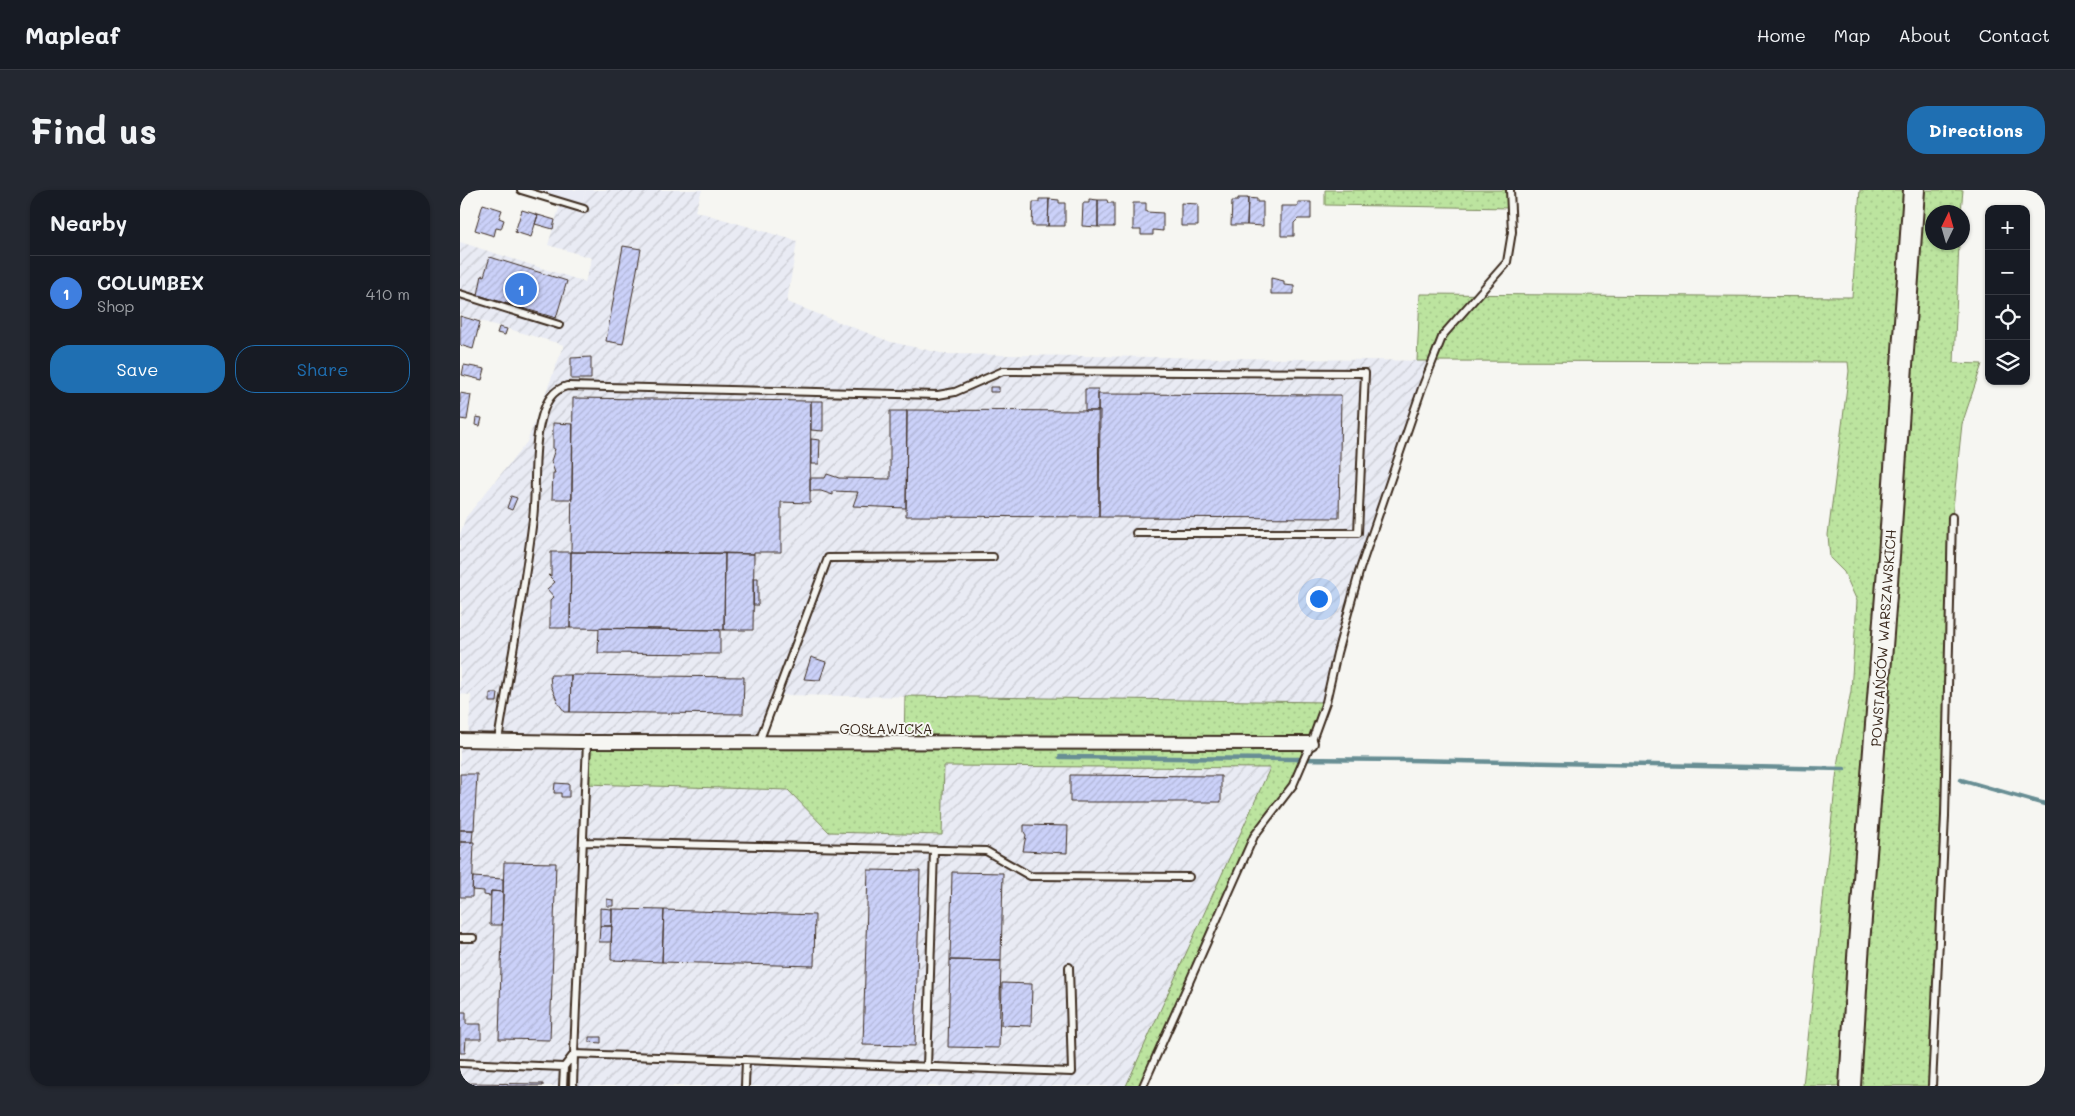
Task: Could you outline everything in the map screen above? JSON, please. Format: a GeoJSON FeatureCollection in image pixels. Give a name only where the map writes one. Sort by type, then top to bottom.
{"type":"FeatureCollection","features":[{"type":"Feature","properties":{"kind":"main road","name":"POWSTAŃCÓW WARSZAWSKICH"},"geometry":{"type":"LineString","coordinates":[[1850,1086],[1914,190]]}},
{"type":"Feature","properties":{"kind":"street","name":"GOSŁAWICKA"},"geometry":{"type":"LineString","coordinates":[[460,740],[587,742],[1312,743]]}},
{"type":"Feature","properties":{"kind":"lane"},"geometry":{"type":"LineString","coordinates":[[521,190],[584,209]]}},
{"type":"Feature","properties":{"kind":"lane"},"geometry":{"type":"LineString","coordinates":[[1143,1086],[1254,836],[1293,785],[1312,743],[1326,702],[1360,569],[1422,388],[1443,336],[1507,262],[1512,232],[1510,190]]}},
{"type":"Feature","properties":{"kind":"lane"},"geometry":{"type":"LineString","coordinates":[[460,294],[559,325]]}},
{"type":"Feature","properties":{"kind":"lane"},"geometry":{"type":"LineString","coordinates":[[498,740],[533,517],[536,447],[542,416],[551,395],[560,388],[567,386],[938,395],[955,392],[1003,371],[1365,373],[1358,533],[1136,533]]}},
{"type":"Feature","properties":{"kind":"lane"},"geometry":{"type":"LineString","coordinates":[[1932,1086],[1945,816],[1952,517]]}},
{"type":"Feature","properties":{"kind":"lane"},"geometry":{"type":"LineString","coordinates":[[759,742],[828,558],[993,557]]}},
{"type":"Feature","properties":{"kind":"lane"},"geometry":{"type":"LineString","coordinates":[[573,1086],[587,742]]}},
{"type":"Feature","properties":{"kind":"lane"},"geometry":{"type":"LineString","coordinates":[[583,842],[986,851],[1030,876],[1189,876]]}},
{"type":"Feature","properties":{"kind":"lane"},"geometry":{"type":"LineString","coordinates":[[927,1067],[934,850]]}},
{"type":"Feature","properties":{"kind":"lane"},"geometry":{"type":"LineString","coordinates":[[460,938],[473,938]]}},
{"type":"Feature","properties":{"kind":"lane"},"geometry":{"type":"LineString","coordinates":[[574,1054],[1072,1072],[1069,967]]}},
{"type":"Feature","properties":{"kind":"lane"},"geometry":{"type":"LineString","coordinates":[[563,1086],[564,1066],[574,1054]]}},
{"type":"Feature","properties":{"kind":"lane"},"geometry":{"type":"LineString","coordinates":[[745,1086],[746,1060]]}},
{"type":"Feature","properties":{"kind":"lane"},"geometry":{"type":"LineString","coordinates":[[460,1063],[564,1066]]}},
{"type":"Feature","properties":{"kind":"shaded area"},"geometry":{"type":"Polygon","coordinates":[[[521,190],[586,190],[580,208],[521,190]]]}},
{"type":"Feature","properties":{"kind":"shaded area"},"geometry":{"type":"Polygon","coordinates":[[[586,190],[702,190],[695,211],[797,241],[787,302],[891,342],[945,354],[1433,361],[1360,569],[1326,702],[777,695],[759,742],[586,784],[788,790],[830,832],[942,835],[944,766],[1271,768],[1126,1086],[460,1086],[460,740],[468,740],[471,695],[460,694],[460,617],[462,608],[460,600],[460,534],[466,517],[527,442],[564,345],[460,315],[460,242],[585,282],[592,258],[548,245],[561,202],[580,207],[586,190]]]}},
{"type":"Feature","properties":{"kind":"green space"},"geometry":{"type":"Polygon","coordinates":[[[1325,190],[1510,190],[1511,208],[1325,205],[1325,190]]]}},
{"type":"Feature","properties":{"kind":"green space"},"geometry":{"type":"Polygon","coordinates":[[[1860,190],[1963,190],[1962,205],[1925,205],[1925,250],[1959,250],[1954,363],[1982,364],[1962,424],[1952,517],[1945,816],[1932,1086],[1803,1086],[1838,760],[1851,691],[1857,601],[1844,572],[1830,558],[1828,535],[1849,371],[1848,362],[1417,361],[1420,294],[1852,297],[1860,190]]]}},
{"type":"Feature","properties":{"kind":"green space"},"geometry":{"type":"Polygon","coordinates":[[[905,696],[1326,702],[1293,785],[1254,836],[1143,1086],[1126,1086],[1270,768],[944,766],[942,835],[829,832],[788,790],[585,784],[587,742],[904,742],[905,696]]]}},
{"type":"Feature","properties":{"kind":"building"},"geometry":{"type":"Polygon","coordinates":[[[1238,198],[1248,198],[1247,225],[1231,225],[1232,201],[1238,201],[1238,198]]]}},
{"type":"Feature","properties":{"kind":"building"},"geometry":{"type":"Polygon","coordinates":[[[1248,198],[1257,199],[1257,202],[1263,202],[1263,226],[1247,225],[1248,198]]]}},
{"type":"Feature","properties":{"kind":"building"},"geometry":{"type":"Polygon","coordinates":[[[1039,199],[1049,199],[1048,226],[1032,226],[1033,202],[1039,202],[1039,199]]]}},
{"type":"Feature","properties":{"kind":"building"},"geometry":{"type":"Polygon","coordinates":[[[1049,199],[1065,203],[1065,226],[1048,226],[1049,199]]]}},
{"type":"Feature","properties":{"kind":"building"},"geometry":{"type":"Polygon","coordinates":[[[1089,199],[1098,200],[1098,227],[1082,226],[1083,203],[1089,203],[1089,199]]]}},
{"type":"Feature","properties":{"kind":"building"},"geometry":{"type":"Polygon","coordinates":[[[1098,200],[1107,200],[1108,203],[1114,203],[1114,227],[1098,227],[1098,200]]]}},
{"type":"Feature","properties":{"kind":"building"},"geometry":{"type":"Polygon","coordinates":[[[1298,202],[1311,202],[1311,219],[1298,219],[1294,223],[1294,236],[1281,236],[1281,206],[1298,206],[1298,202]]]}},
{"type":"Feature","properties":{"kind":"building"},"geometry":{"type":"Polygon","coordinates":[[[1133,203],[1146,203],[1146,212],[1163,213],[1163,231],[1153,230],[1153,235],[1141,235],[1141,230],[1133,230],[1133,203]]]}},
{"type":"Feature","properties":{"kind":"building"},"geometry":{"type":"Polygon","coordinates":[[[1181,203],[1198,204],[1198,226],[1181,226],[1181,203]]]}},
{"type":"Feature","properties":{"kind":"building"},"geometry":{"type":"Polygon","coordinates":[[[483,204],[502,210],[499,218],[504,220],[501,229],[496,228],[494,236],[475,230],[483,204]]]}},
{"type":"Feature","properties":{"kind":"building"},"geometry":{"type":"Polygon","coordinates":[[[522,210],[538,215],[531,237],[515,232],[522,210]]]}},
{"type":"Feature","properties":{"kind":"building"},"geometry":{"type":"Polygon","coordinates":[[[538,215],[555,220],[553,229],[535,224],[538,215]]]}},
{"type":"Feature","properties":{"kind":"building"},"geometry":{"type":"Polygon","coordinates":[[[623,246],[641,249],[623,344],[606,341],[623,246]]]}},
{"type":"Feature","properties":{"kind":"building"},"geometry":{"type":"Polygon","coordinates":[[[490,257],[567,281],[556,318],[478,295],[482,275],[484,276],[490,257]]]}},
{"type":"Feature","properties":{"kind":"building"},"geometry":{"type":"Polygon","coordinates":[[[1271,278],[1284,281],[1284,285],[1294,286],[1294,294],[1271,294],[1271,278]]]}},
{"type":"Feature","properties":{"kind":"building"},"geometry":{"type":"Polygon","coordinates":[[[460,316],[480,322],[473,349],[460,345],[460,316]]]}},
{"type":"Feature","properties":{"kind":"building"},"geometry":{"type":"Polygon","coordinates":[[[499,327],[507,329],[505,335],[497,333],[499,327]]]}},
{"type":"Feature","properties":{"kind":"building"},"geometry":{"type":"Polygon","coordinates":[[[591,357],[591,379],[571,379],[571,358],[591,357]]]}},
{"type":"Feature","properties":{"kind":"building"},"geometry":{"type":"Polygon","coordinates":[[[464,365],[485,369],[482,380],[462,375],[464,365]]]}},
{"type":"Feature","properties":{"kind":"building"},"geometry":{"type":"Polygon","coordinates":[[[990,387],[999,387],[999,392],[990,392],[990,387]]]}},
{"type":"Feature","properties":{"kind":"building"},"geometry":{"type":"Polygon","coordinates":[[[1085,389],[1098,389],[1098,411],[1085,411],[1085,389]]]}},
{"type":"Feature","properties":{"kind":"building"},"geometry":{"type":"Polygon","coordinates":[[[460,393],[471,395],[467,420],[460,419],[460,393]]]}},
{"type":"Feature","properties":{"kind":"building"},"geometry":{"type":"Polygon","coordinates":[[[1098,394],[1341,395],[1339,518],[1099,517],[1098,394]]]}},
{"type":"Feature","properties":{"kind":"building"},"geometry":{"type":"Polygon","coordinates":[[[573,398],[811,401],[810,503],[781,502],[781,552],[754,552],[754,554],[571,552],[573,398]]]}},
{"type":"Feature","properties":{"kind":"building"},"geometry":{"type":"Polygon","coordinates":[[[811,401],[823,401],[823,431],[811,430],[811,401]]]}},
{"type":"Feature","properties":{"kind":"building"},"geometry":{"type":"Polygon","coordinates":[[[907,410],[1100,411],[1099,517],[906,516],[907,410]]]}},
{"type":"Feature","properties":{"kind":"building"},"geometry":{"type":"Polygon","coordinates":[[[890,411],[907,411],[906,508],[853,506],[858,492],[833,491],[833,495],[821,491],[810,491],[810,478],[825,478],[827,474],[839,478],[890,479],[890,411]]]}},
{"type":"Feature","properties":{"kind":"building"},"geometry":{"type":"Polygon","coordinates":[[[476,417],[482,418],[480,426],[475,425],[476,417]]]}},
{"type":"Feature","properties":{"kind":"building"},"geometry":{"type":"Polygon","coordinates":[[[553,423],[573,424],[572,499],[552,499],[553,473],[555,473],[551,461],[555,449],[553,449],[553,423]]]}},
{"type":"Feature","properties":{"kind":"building"},"geometry":{"type":"Polygon","coordinates":[[[811,439],[820,440],[819,464],[811,464],[811,439]]]}},
{"type":"Feature","properties":{"kind":"building"},"geometry":{"type":"Polygon","coordinates":[[[511,496],[517,498],[512,510],[507,508],[511,496]]]}},
{"type":"Feature","properties":{"kind":"building"},"geometry":{"type":"Polygon","coordinates":[[[551,552],[571,552],[570,628],[550,628],[550,601],[554,597],[547,589],[555,582],[548,575],[551,576],[551,552]]]}},
{"type":"Feature","properties":{"kind":"building"},"geometry":{"type":"Polygon","coordinates":[[[571,552],[725,553],[724,630],[570,628],[571,552]]]}},
{"type":"Feature","properties":{"kind":"building"},"geometry":{"type":"Polygon","coordinates":[[[725,553],[754,554],[753,630],[724,630],[725,553]]]}},
{"type":"Feature","properties":{"kind":"building"},"geometry":{"type":"Polygon","coordinates":[[[753,578],[758,578],[758,605],[753,605],[753,578]]]}},
{"type":"Feature","properties":{"kind":"building"},"geometry":{"type":"Polygon","coordinates":[[[599,628],[720,630],[720,654],[598,653],[599,628]]]}},
{"type":"Feature","properties":{"kind":"building"},"geometry":{"type":"Polygon","coordinates":[[[811,657],[826,662],[820,680],[804,679],[811,657]]]}},
{"type":"Feature","properties":{"kind":"building"},"geometry":{"type":"Polygon","coordinates":[[[550,675],[571,675],[570,712],[565,712],[558,703],[551,686],[550,675]]]}},
{"type":"Feature","properties":{"kind":"building"},"geometry":{"type":"Polygon","coordinates":[[[571,675],[744,677],[743,714],[570,712],[571,675]]]}},
{"type":"Feature","properties":{"kind":"building"},"geometry":{"type":"Polygon","coordinates":[[[490,693],[498,693],[497,702],[490,702],[490,693]]]}},
{"type":"Feature","properties":{"kind":"building"},"geometry":{"type":"Polygon","coordinates":[[[460,774],[477,774],[474,830],[460,830],[460,774]]]}},
{"type":"Feature","properties":{"kind":"building"},"geometry":{"type":"Polygon","coordinates":[[[1070,775],[1221,776],[1221,802],[1070,802],[1070,775]]]}},
{"type":"Feature","properties":{"kind":"building"},"geometry":{"type":"Polygon","coordinates":[[[555,783],[569,784],[569,797],[561,797],[561,793],[554,793],[555,783]]]}},
{"type":"Feature","properties":{"kind":"building"},"geometry":{"type":"Polygon","coordinates":[[[1024,825],[1068,826],[1067,853],[1023,851],[1026,835],[1024,825]]]}},
{"type":"Feature","properties":{"kind":"building"},"geometry":{"type":"Polygon","coordinates":[[[460,830],[473,830],[472,842],[460,842],[460,830]]]}},
{"type":"Feature","properties":{"kind":"building"},"geometry":{"type":"Polygon","coordinates":[[[460,842],[474,842],[472,897],[460,897],[460,842]]]}},
{"type":"Feature","properties":{"kind":"building"},"geometry":{"type":"Polygon","coordinates":[[[504,862],[556,863],[550,1040],[499,1039],[504,862]]]}},
{"type":"Feature","properties":{"kind":"building"},"geometry":{"type":"Polygon","coordinates":[[[868,870],[920,871],[915,1046],[863,1045],[868,870]]]}},
{"type":"Feature","properties":{"kind":"building"},"geometry":{"type":"Polygon","coordinates":[[[952,872],[1003,873],[1001,961],[950,960],[952,872]]]}},
{"type":"Feature","properties":{"kind":"building"},"geometry":{"type":"Polygon","coordinates":[[[473,877],[503,879],[503,892],[491,891],[490,896],[484,895],[484,891],[472,890],[473,877]]]}},
{"type":"Feature","properties":{"kind":"building"},"geometry":{"type":"Polygon","coordinates":[[[491,891],[503,892],[502,925],[490,925],[491,891]]]}},
{"type":"Feature","properties":{"kind":"building"},"geometry":{"type":"Polygon","coordinates":[[[607,899],[613,900],[613,906],[607,906],[607,899]]]}},
{"type":"Feature","properties":{"kind":"building"},"geometry":{"type":"Polygon","coordinates":[[[600,908],[612,909],[612,926],[600,926],[600,908]]]}},
{"type":"Feature","properties":{"kind":"building"},"geometry":{"type":"Polygon","coordinates":[[[612,909],[664,910],[662,962],[611,960],[612,909]]]}},
{"type":"Feature","properties":{"kind":"building"},"geometry":{"type":"Polygon","coordinates":[[[664,910],[815,915],[814,966],[662,962],[664,910]]]}},
{"type":"Feature","properties":{"kind":"building"},"geometry":{"type":"Polygon","coordinates":[[[600,926],[612,926],[611,942],[599,942],[600,926]]]}},
{"type":"Feature","properties":{"kind":"building"},"geometry":{"type":"Polygon","coordinates":[[[950,960],[1001,961],[999,1048],[948,1047],[950,960]]]}},
{"type":"Feature","properties":{"kind":"building"},"geometry":{"type":"Polygon","coordinates":[[[1002,983],[1032,984],[1031,1026],[1001,1025],[1002,983]]]}},
{"type":"Feature","properties":{"kind":"building"},"geometry":{"type":"Polygon","coordinates":[[[460,1012],[466,1012],[466,1024],[481,1024],[481,1039],[466,1039],[465,1053],[460,1053],[460,1012]]]}},
{"type":"Feature","properties":{"kind":"building"},"geometry":{"type":"Polygon","coordinates":[[[589,1037],[601,1037],[601,1043],[589,1042],[589,1037]]]}},
{"type":"Feature","properties":{"kind":"building"},"geometry":{"type":"Polygon","coordinates":[[[460,1083],[543,1084],[543,1086],[460,1086],[460,1083]]]}},
{"type":"Feature","properties":{"kind":"waterway"},"geometry":{"type":"LineString","coordinates":[[1060,757],[1408,760],[1844,769]]}},
{"type":"Feature","properties":{"kind":"waterway"},"geometry":{"type":"LineString","coordinates":[[1961,780],[2045,804]]}},
{"type":"Feature","properties":{"kind":"place","name":"COLUMBEX"},"geometry":{"type":"Point","coordinates":[521,289]}}]}
